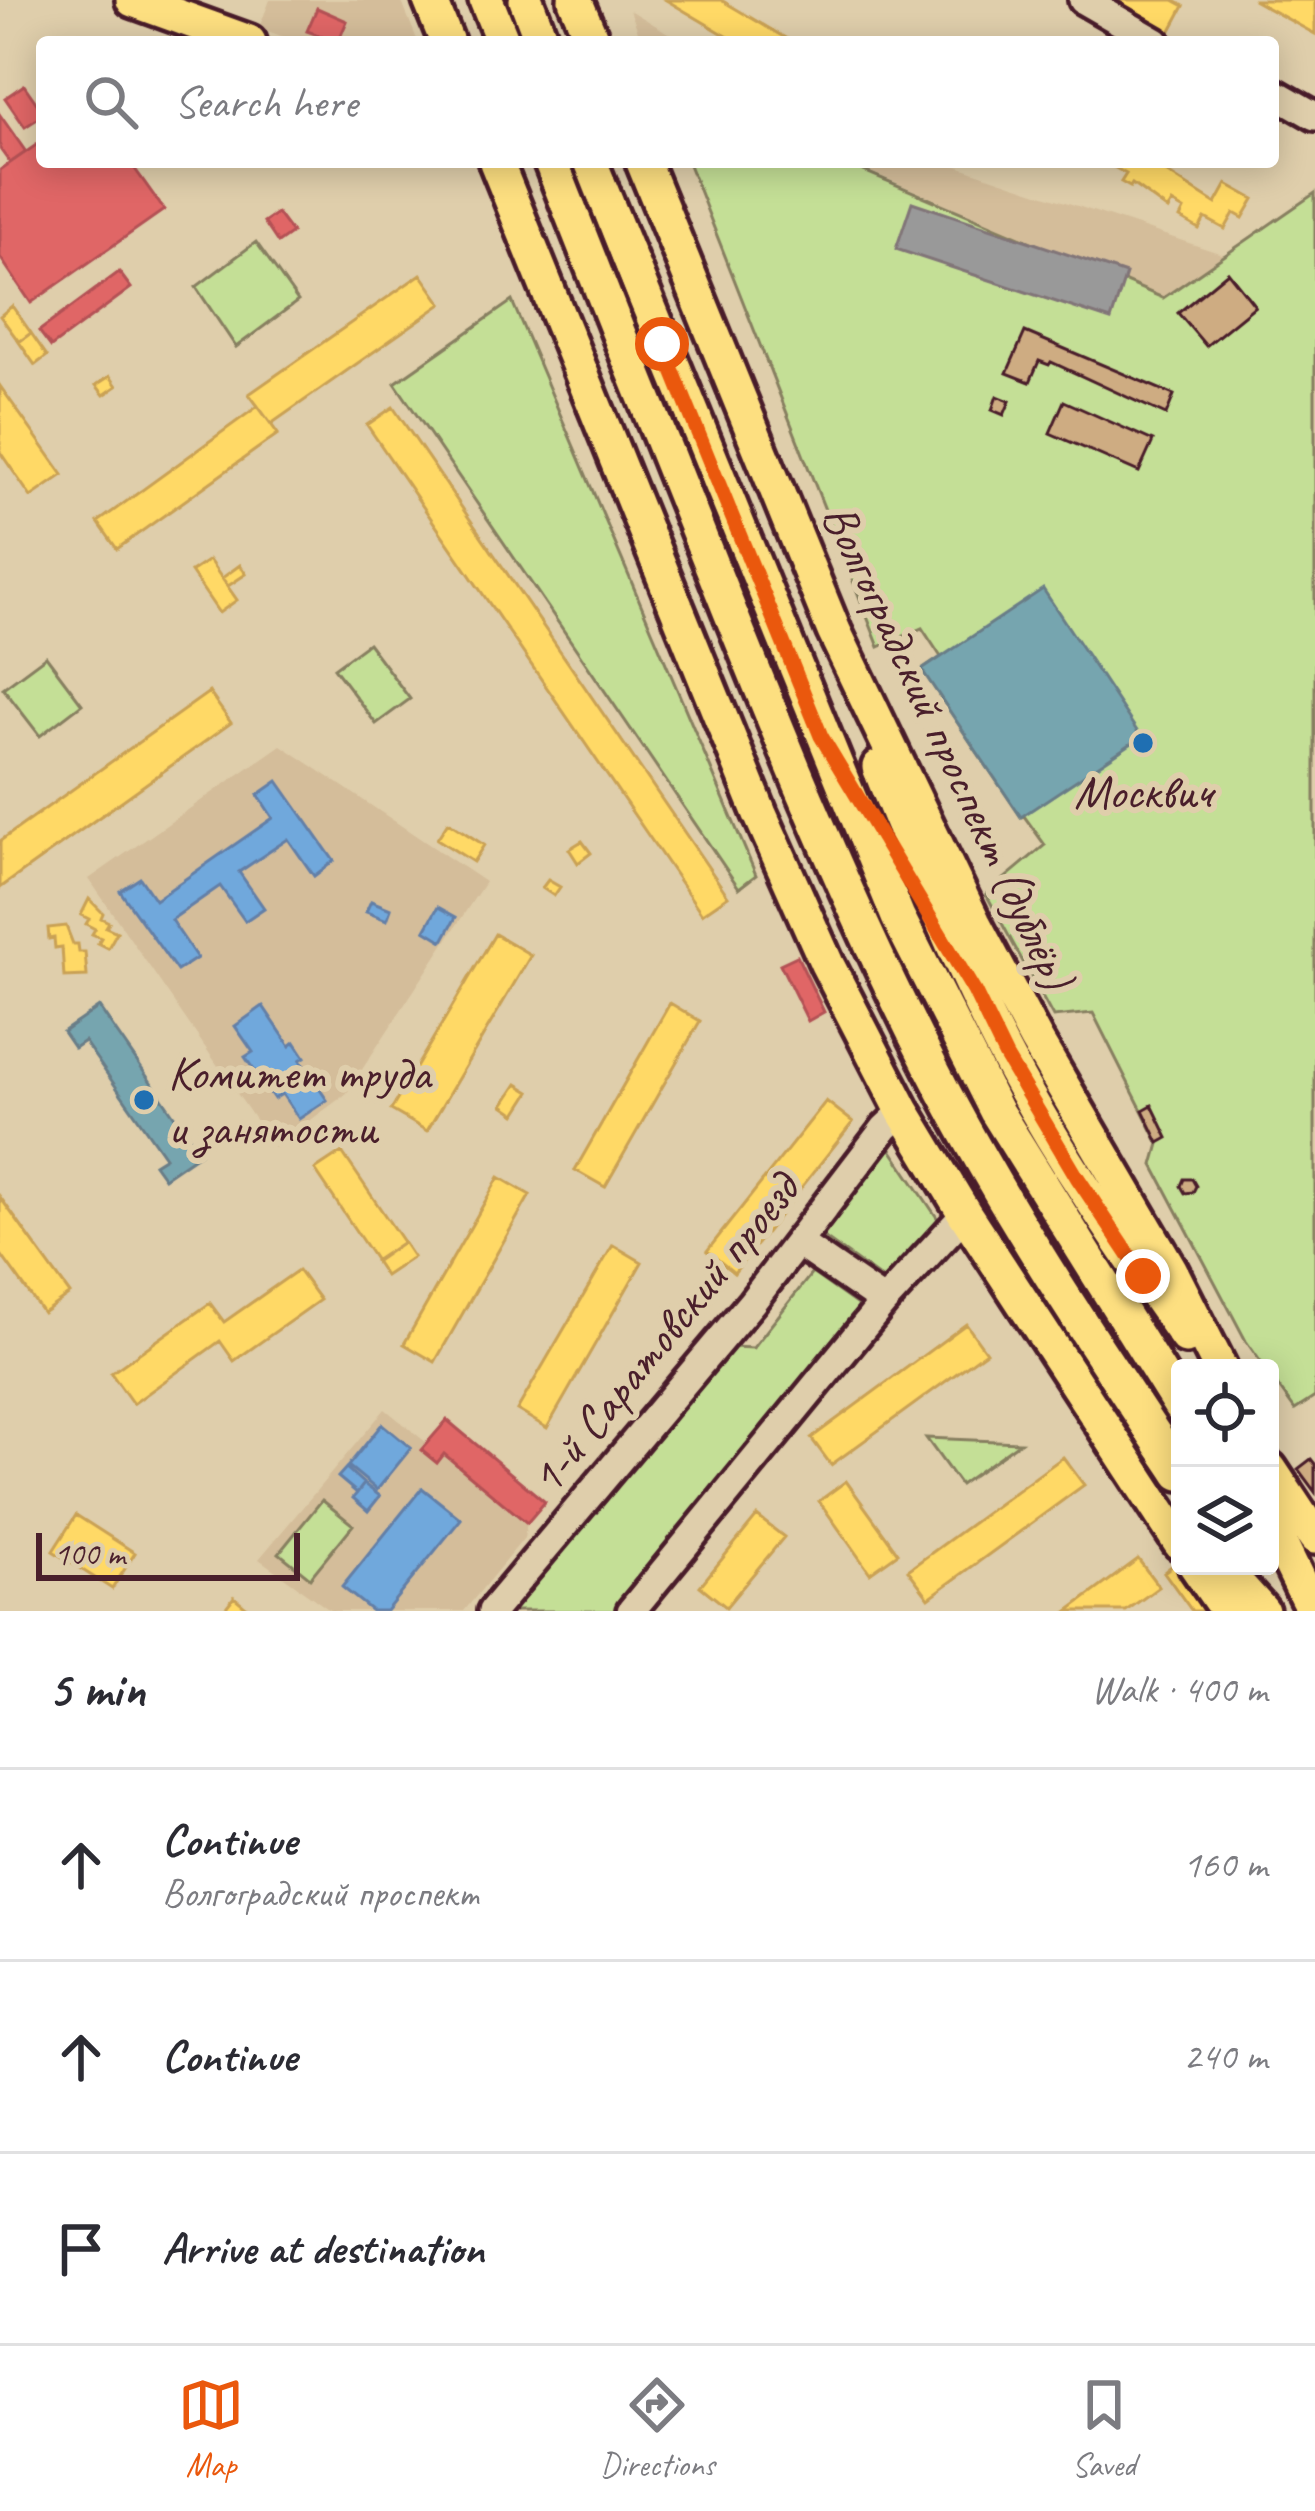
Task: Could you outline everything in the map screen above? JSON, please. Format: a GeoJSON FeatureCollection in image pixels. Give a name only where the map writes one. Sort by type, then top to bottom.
{"type":"FeatureCollection","features":[{"type":"Feature","properties":{"kind":"main road"},"geometry":{"type":"LineString","coordinates":[[133,0],[232,36]]}},
{"type":"Feature","properties":{"kind":"main road"},"geometry":{"type":"LineString","coordinates":[[430,0],[445,36]]}},
{"type":"Feature","properties":{"kind":"main road"},"geometry":{"type":"LineString","coordinates":[[486,0],[501,36]]}},
{"type":"Feature","properties":{"kind":"main road"},"geometry":{"type":"LineString","coordinates":[[526,0],[540,36]]}},
{"type":"Feature","properties":{"kind":"main road"},"geometry":{"type":"LineString","coordinates":[[575,0],[590,36]]}},
{"type":"Feature","properties":{"kind":"main road"},"geometry":{"type":"LineString","coordinates":[[499,168],[760,814],[827,964],[903,1111],[965,1214],[1171,1530]]}},
{"type":"Feature","properties":{"kind":"main road"},"geometry":{"type":"LineString","coordinates":[[553,168],[804,789],[888,982],[1007,1205],[1176,1467]]}},
{"type":"Feature","properties":{"kind":"main road"},"geometry":{"type":"LineString","coordinates":[[523,226],[547,184],[578,168]]}},
{"type":"Feature","properties":{"kind":"main road"},"geometry":{"type":"LineString","coordinates":[[591,168],[898,917],[996,1111],[1171,1392]]}},
{"type":"Feature","properties":{"kind":"main road","name":"Волгоградский проспект (дублёр)"},"geometry":{"type":"LineString","coordinates":[[647,170],[834,631],[974,922],[1212,1359]]}},
{"type":"Feature","properties":{"kind":"main road"},"geometry":{"type":"LineString","coordinates":[[834,631],[876,760],[974,991]]}},
{"type":"Feature","properties":{"kind":"main road"},"geometry":{"type":"LineString","coordinates":[[821,736],[974,991],[1067,1161],[1143,1276],[1211,1359]]}},
{"type":"Feature","properties":{"kind":"main road"},"geometry":{"type":"LineString","coordinates":[[1116,1450],[1171,1511]]}},
{"type":"Feature","properties":{"kind":"main road"},"geometry":{"type":"LineString","coordinates":[[1279,1467],[1315,1518]]}},
{"type":"Feature","properties":{"kind":"main road"},"geometry":{"type":"LineString","coordinates":[[1279,1483],[1315,1537]]}},
{"type":"Feature","properties":{"kind":"main road"},"geometry":{"type":"LineString","coordinates":[[1279,1540],[1311,1603]]}},
{"type":"Feature","properties":{"kind":"main road"},"geometry":{"type":"LineString","coordinates":[[1279,1555],[1311,1603]]}},
{"type":"Feature","properties":{"kind":"main road"},"geometry":{"type":"LineString","coordinates":[[1202,1575],[1227,1611]]}},
{"type":"Feature","properties":{"kind":"main road"},"geometry":{"type":"LineString","coordinates":[[1229,1575],[1262,1611]]}},
{"type":"Feature","properties":{"kind":"main road"},"geometry":{"type":"LineString","coordinates":[[1249,1575],[1273,1611]]}},
{"type":"Feature","properties":{"kind":"street"},"geometry":{"type":"LineString","coordinates":[[1083,0],[1146,36]]}},
{"type":"Feature","properties":{"kind":"street"},"geometry":{"type":"LineString","coordinates":[[1279,95],[1315,116]]}},
{"type":"Feature","properties":{"kind":"street","name":"1-й Саратовский проезд"},"geometry":{"type":"LineString","coordinates":[[492,1611],[903,1111]]}},
{"type":"Feature","properties":{"kind":"street"},"geometry":{"type":"LineString","coordinates":[[631,1611],[884,1302],[965,1214]]}},
{"type":"Feature","properties":{"kind":"street"},"geometry":{"type":"LineString","coordinates":[[798,1243],[884,1302]]}},
{"type":"Feature","properties":{"kind":"shaded area"},"geometry":{"type":"Polygon","coordinates":[[[270,0],[401,0],[416,36],[281,36],[259,28],[270,0]]]}},
{"type":"Feature","properties":{"kind":"shaded area"},"geometry":{"type":"Polygon","coordinates":[[[630,10],[673,36],[640,36],[630,10]]]}},
{"type":"Feature","properties":{"kind":"shaded area"},"geometry":{"type":"Polygon","coordinates":[[[862,168],[963,168],[1228,256],[1164,298],[862,168]]]}},
{"type":"Feature","properties":{"kind":"shaded area"},"geometry":{"type":"Polygon","coordinates":[[[281,745],[485,882],[346,1094],[274,1147],[89,879],[281,745]]]}},
{"type":"Feature","properties":{"kind":"shaded area"},"geometry":{"type":"Polygon","coordinates":[[[385,1409],[427,1443],[422,1450],[436,1462],[444,1454],[527,1523],[524,1538],[464,1611],[331,1611],[259,1559],[385,1409]]]}},
{"type":"Feature","properties":{"kind":"green space","name":"Москвич"},"geometry":{"type":"Polygon","coordinates":[[[690,168],[857,168],[1163,298],[1315,193],[1315,1397],[1295,1410],[1279,1388],[1279,1359],[1259,1359],[1246,1341],[1153,1165],[1159,1144],[1093,1013],[1053,1017],[986,894],[1045,845],[922,670],[941,657],[922,628],[879,647],[690,168]]]}},
{"type":"Feature","properties":{"kind":"green space"},"geometry":{"type":"Polygon","coordinates":[[[256,242],[298,301],[236,347],[196,287],[256,242]]]}},
{"type":"Feature","properties":{"kind":"green space"},"geometry":{"type":"Polygon","coordinates":[[[512,301],[756,875],[739,888],[395,383],[512,301]]]}},
{"type":"Feature","properties":{"kind":"green space"},"geometry":{"type":"Polygon","coordinates":[[[368,643],[410,699],[376,724],[334,668],[368,643]]]}},
{"type":"Feature","properties":{"kind":"green space"},"geometry":{"type":"Polygon","coordinates":[[[46,656],[82,704],[40,736],[3,688],[46,656]]]}},
{"type":"Feature","properties":{"kind":"green space"},"geometry":{"type":"Polygon","coordinates":[[[888,1145],[940,1222],[886,1282],[818,1233],[888,1145]]]}},
{"type":"Feature","properties":{"kind":"green space"},"geometry":{"type":"Polygon","coordinates":[[[812,1273],[863,1309],[754,1450],[616,1611],[511,1611],[732,1347],[753,1348],[812,1273]]]}},
{"type":"Feature","properties":{"kind":"green space"},"geometry":{"type":"Polygon","coordinates":[[[926,1438],[1020,1442],[960,1485],[926,1438]]]}},
{"type":"Feature","properties":{"kind":"green space"},"geometry":{"type":"Polygon","coordinates":[[[322,1500],[353,1525],[310,1578],[279,1553],[322,1500]]]}},
{"type":"Feature","properties":{"kind":"building: Homes"},"geometry":{"type":"Polygon","coordinates":[[[666,0],[721,0],[782,36],[727,36],[666,0]]]}},
{"type":"Feature","properties":{"kind":"building: Homes"},"geometry":{"type":"Polygon","coordinates":[[[1110,0],[1173,0],[1184,6],[1169,34],[1110,0]]]}},
{"type":"Feature","properties":{"kind":"building: Homes"},"geometry":{"type":"Polygon","coordinates":[[[1253,0],[1315,0],[1315,34],[1253,0]]]}},
{"type":"Feature","properties":{"kind":"building: Homes"},"geometry":{"type":"Polygon","coordinates":[[[1116,168],[1159,168],[1216,204],[1227,184],[1254,199],[1243,218],[1234,213],[1225,229],[1205,218],[1199,229],[1180,218],[1184,210],[1172,203],[1168,210],[1132,184],[1121,182],[1126,174],[1116,168]]]}},
{"type":"Feature","properties":{"kind":"building: Homes"},"geometry":{"type":"Polygon","coordinates":[[[421,274],[442,304],[271,424],[249,394],[421,274]]]}},
{"type":"Feature","properties":{"kind":"building: Homes"},"geometry":{"type":"Polygon","coordinates":[[[12,306],[31,333],[19,342],[0,316],[12,306]]]}},
{"type":"Feature","properties":{"kind":"building: Homes"},"geometry":{"type":"Polygon","coordinates":[[[31,333],[47,356],[35,365],[19,342],[31,333]]]}},
{"type":"Feature","properties":{"kind":"building: Homes"},"geometry":{"type":"Polygon","coordinates":[[[110,376],[117,386],[104,395],[96,385],[110,376]]]}},
{"type":"Feature","properties":{"kind":"building: Homes"},"geometry":{"type":"Polygon","coordinates":[[[0,386],[63,475],[31,497],[0,452],[0,386]]]}},
{"type":"Feature","properties":{"kind":"building: Homes"},"geometry":{"type":"Polygon","coordinates":[[[258,406],[278,434],[117,549],[98,522],[258,406]]]}},
{"type":"Feature","properties":{"kind":"building: Homes"},"geometry":{"type":"Polygon","coordinates":[[[393,407],[728,896],[702,914],[367,425],[393,407]]]}},
{"type":"Feature","properties":{"kind":"building: Homes"},"geometry":{"type":"Polygon","coordinates":[[[209,560],[237,600],[219,613],[191,572],[209,560]]]}},
{"type":"Feature","properties":{"kind":"building: Homes"},"geometry":{"type":"Polygon","coordinates":[[[240,565],[246,574],[228,586],[222,578],[240,565]]]}},
{"type":"Feature","properties":{"kind":"building: Homes"},"geometry":{"type":"Polygon","coordinates":[[[209,692],[231,723],[0,888],[0,841],[209,692]]]}},
{"type":"Feature","properties":{"kind":"building: Homes"},"geometry":{"type":"Polygon","coordinates":[[[448,822],[484,845],[473,862],[437,839],[448,822]]]}},
{"type":"Feature","properties":{"kind":"building: Homes"},"geometry":{"type":"Polygon","coordinates":[[[582,841],[591,853],[578,863],[569,849],[582,841]]]}},
{"type":"Feature","properties":{"kind":"building: Homes"},"geometry":{"type":"Polygon","coordinates":[[[548,880],[560,887],[554,896],[542,888],[548,880]]]}},
{"type":"Feature","properties":{"kind":"building: Homes"},"geometry":{"type":"Polygon","coordinates":[[[89,899],[109,922],[106,927],[117,932],[108,948],[98,943],[101,938],[92,934],[95,929],[81,915],[89,899]]]}},
{"type":"Feature","properties":{"kind":"building: Homes"},"geometry":{"type":"Polygon","coordinates":[[[66,926],[73,944],[85,952],[87,976],[64,977],[62,947],[55,948],[48,928],[66,926]]]}},
{"type":"Feature","properties":{"kind":"building: Homes"},"geometry":{"type":"Polygon","coordinates":[[[495,934],[531,955],[427,1131],[391,1110],[495,934]]]}},
{"type":"Feature","properties":{"kind":"building: Homes"},"geometry":{"type":"Polygon","coordinates":[[[670,1003],[700,1021],[605,1187],[575,1170],[670,1003]]]}},
{"type":"Feature","properties":{"kind":"building: Homes"},"geometry":{"type":"Polygon","coordinates":[[[517,1084],[530,1092],[516,1114],[503,1105],[517,1084]]]}},
{"type":"Feature","properties":{"kind":"building: Homes"},"geometry":{"type":"Polygon","coordinates":[[[826,1101],[853,1122],[734,1273],[707,1251],[826,1101]]]}},
{"type":"Feature","properties":{"kind":"building: Homes"},"geometry":{"type":"Polygon","coordinates":[[[342,1152],[403,1242],[376,1261],[315,1170],[342,1152]]]}},
{"type":"Feature","properties":{"kind":"building: Homes"},"geometry":{"type":"Polygon","coordinates":[[[499,1177],[530,1195],[435,1362],[404,1344],[499,1177]]]}},
{"type":"Feature","properties":{"kind":"building: Homes"},"geometry":{"type":"Polygon","coordinates":[[[0,1197],[70,1294],[43,1313],[0,1253],[0,1197]]]}},
{"type":"Feature","properties":{"kind":"building: Homes"},"geometry":{"type":"Polygon","coordinates":[[[403,1242],[413,1257],[385,1276],[375,1261],[403,1242]]]}},
{"type":"Feature","properties":{"kind":"building: Homes"},"geometry":{"type":"Polygon","coordinates":[[[613,1245],[642,1262],[547,1428],[517,1410],[613,1245]]]}},
{"type":"Feature","properties":{"kind":"building: Homes"},"geometry":{"type":"Polygon","coordinates":[[[298,1270],[320,1300],[234,1361],[220,1341],[133,1404],[111,1373],[210,1303],[224,1322],[298,1270]]]}},
{"type":"Feature","properties":{"kind":"building: Homes"},"geometry":{"type":"Polygon","coordinates":[[[966,1324],[986,1352],[831,1465],[811,1438],[966,1324]]]}},
{"type":"Feature","properties":{"kind":"building: Homes"},"geometry":{"type":"Polygon","coordinates":[[[1063,1457],[1084,1485],[929,1598],[908,1570],[1063,1457]]]}},
{"type":"Feature","properties":{"kind":"building: Homes"},"geometry":{"type":"Polygon","coordinates":[[[846,1481],[898,1553],[870,1573],[819,1501],[846,1481]]]}},
{"type":"Feature","properties":{"kind":"building: Homes"},"geometry":{"type":"Polygon","coordinates":[[[76,1515],[135,1553],[112,1589],[53,1551],[76,1515]]]}},
{"type":"Feature","properties":{"kind":"building: Homes"},"geometry":{"type":"Polygon","coordinates":[[[757,1516],[784,1537],[726,1607],[700,1586],[757,1516]]]}},
{"type":"Feature","properties":{"kind":"building: Homes"},"geometry":{"type":"Polygon","coordinates":[[[1138,1559],[1159,1587],[1126,1611],[1068,1611],[1138,1559]]]}},
{"type":"Feature","properties":{"kind":"building: Homes"},"geometry":{"type":"Polygon","coordinates":[[[1171,1566],[1171,1575],[1182,1575],[1208,1611],[1192,1611],[1164,1572],[1171,1566]]]}},
{"type":"Feature","properties":{"kind":"building: Homes"},"geometry":{"type":"Polygon","coordinates":[[[234,1597],[251,1611],[223,1611],[234,1597]]]}},
{"type":"Feature","properties":{"kind":"building: Shops"},"geometry":{"type":"Polygon","coordinates":[[[317,8],[347,21],[341,36],[307,31],[317,8]]]}},
{"type":"Feature","properties":{"kind":"building: Shops"},"geometry":{"type":"Polygon","coordinates":[[[24,85],[36,102],[36,120],[25,127],[5,98],[24,85]]]}},
{"type":"Feature","properties":{"kind":"building: Shops"},"geometry":{"type":"Polygon","coordinates":[[[0,115],[26,152],[10,163],[0,149],[0,115]]]}},
{"type":"Feature","properties":{"kind":"building: Shops"},"geometry":{"type":"Polygon","coordinates":[[[36,145],[36,168],[134,168],[164,210],[31,303],[0,257],[0,170],[36,145]]]}},
{"type":"Feature","properties":{"kind":"building: Shops"},"geometry":{"type":"Polygon","coordinates":[[[277,213],[292,233],[278,243],[264,222],[277,213]]]}},
{"type":"Feature","properties":{"kind":"building: Shops"},"geometry":{"type":"Polygon","coordinates":[[[119,272],[131,288],[51,347],[39,331],[119,272]]]}},
{"type":"Feature","properties":{"kind":"building: Shops"},"geometry":{"type":"Polygon","coordinates":[[[797,956],[824,1012],[808,1021],[780,964],[797,956]]]}},
{"type":"Feature","properties":{"kind":"building: Shops"},"geometry":{"type":"Polygon","coordinates":[[[447,1420],[545,1502],[527,1523],[444,1454],[437,1463],[421,1450],[447,1420]]]}},
{"type":"Feature","properties":{"kind":"building: Schools"},"geometry":{"type":"Polygon","coordinates":[[[278,781],[334,861],[314,876],[288,839],[239,872],[264,908],[245,921],[220,886],[171,920],[197,958],[177,971],[120,891],[140,878],[155,900],[273,818],[258,795],[278,781]]]}},
{"type":"Feature","properties":{"kind":"building: Schools"},"geometry":{"type":"Polygon","coordinates":[[[371,901],[391,909],[387,920],[366,912],[371,901]]]}},
{"type":"Feature","properties":{"kind":"building: Schools"},"geometry":{"type":"Polygon","coordinates":[[[438,907],[456,917],[443,941],[425,930],[438,907]]]}},
{"type":"Feature","properties":{"kind":"building: Schools"},"geometry":{"type":"Polygon","coordinates":[[[263,1006],[290,1046],[295,1042],[305,1057],[300,1060],[327,1100],[299,1119],[282,1094],[274,1099],[245,1057],[253,1052],[235,1026],[263,1006]]]}},
{"type":"Feature","properties":{"kind":"building: Schools"},"geometry":{"type":"Polygon","coordinates":[[[382,1424],[411,1448],[377,1490],[348,1466],[382,1424]]]}},
{"type":"Feature","properties":{"kind":"building: Schools"},"geometry":{"type":"Polygon","coordinates":[[[346,1468],[364,1484],[357,1493],[338,1477],[346,1468]]]}},
{"type":"Feature","properties":{"kind":"building: Schools"},"geometry":{"type":"Polygon","coordinates":[[[364,1484],[380,1496],[368,1511],[353,1498],[364,1484]]]}},
{"type":"Feature","properties":{"kind":"building: Schools"},"geometry":{"type":"Polygon","coordinates":[[[422,1488],[461,1519],[386,1611],[372,1611],[342,1587],[422,1488]]]}},
{"type":"Feature","properties":{"kind":"building: Public"},"geometry":{"type":"Polygon","coordinates":[[[1043,589],[1141,737],[1021,817],[922,670],[1043,589]]]}},
{"type":"Feature","properties":{"kind":"building: Public","name":"Комитет труда и занятости"},"geometry":{"type":"Polygon","coordinates":[[[99,1007],[200,1153],[164,1178],[154,1164],[165,1157],[84,1041],[74,1048],[63,1032],[99,1007]]]}},
{"type":"Feature","properties":{"kind":"building: Industry"},"geometry":{"type":"Polygon","coordinates":[[[912,202],[1126,274],[1111,320],[896,249],[912,202]]]}},
{"type":"Feature","properties":{"kind":"building: Other"},"geometry":{"type":"Polygon","coordinates":[[[1228,272],[1255,306],[1206,346],[1178,313],[1228,272]]]}},
{"type":"Feature","properties":{"kind":"building: Other"},"geometry":{"type":"Polygon","coordinates":[[[1025,332],[1174,395],[1166,415],[1051,362],[1039,361],[1030,382],[1007,373],[1025,332]]]}},
{"type":"Feature","properties":{"kind":"building: Other"},"geometry":{"type":"Polygon","coordinates":[[[997,396],[1010,401],[1004,415],[992,410],[997,396]]]}},
{"type":"Feature","properties":{"kind":"building: Other"},"geometry":{"type":"Polygon","coordinates":[[[1064,401],[1153,441],[1139,472],[1050,433],[1064,401]]]}},
{"type":"Feature","properties":{"kind":"building: Other"},"geometry":{"type":"Polygon","coordinates":[[[1152,1105],[1168,1138],[1159,1143],[1143,1110],[1152,1105]]]}},
{"type":"Feature","properties":{"kind":"building: Other"},"geometry":{"type":"Polygon","coordinates":[[[1184,1179],[1192,1179],[1193,1192],[1185,1193],[1184,1179]]]}},
{"type":"Feature","properties":{"kind":"building: Other"},"geometry":{"type":"Polygon","coordinates":[[[1311,1459],[1315,1464],[1315,1492],[1298,1469],[1311,1459]]]}},
{"type":"Feature","properties":{"kind":"place","name":"Москвич"},"geometry":{"type":"Point","coordinates":[1143,743]}},
{"type":"Feature","properties":{"kind":"place","name":"Комитет труда и занятости"},"geometry":{"type":"Point","coordinates":[144,1100]}},
{"type":"Feature","properties":{"kind":"route"},"geometry":{"type":"LineString","coordinates":[[662,344],[821,736],[974,991],[1006,1057],[1077,1177],[1143,1276]]}}]}
